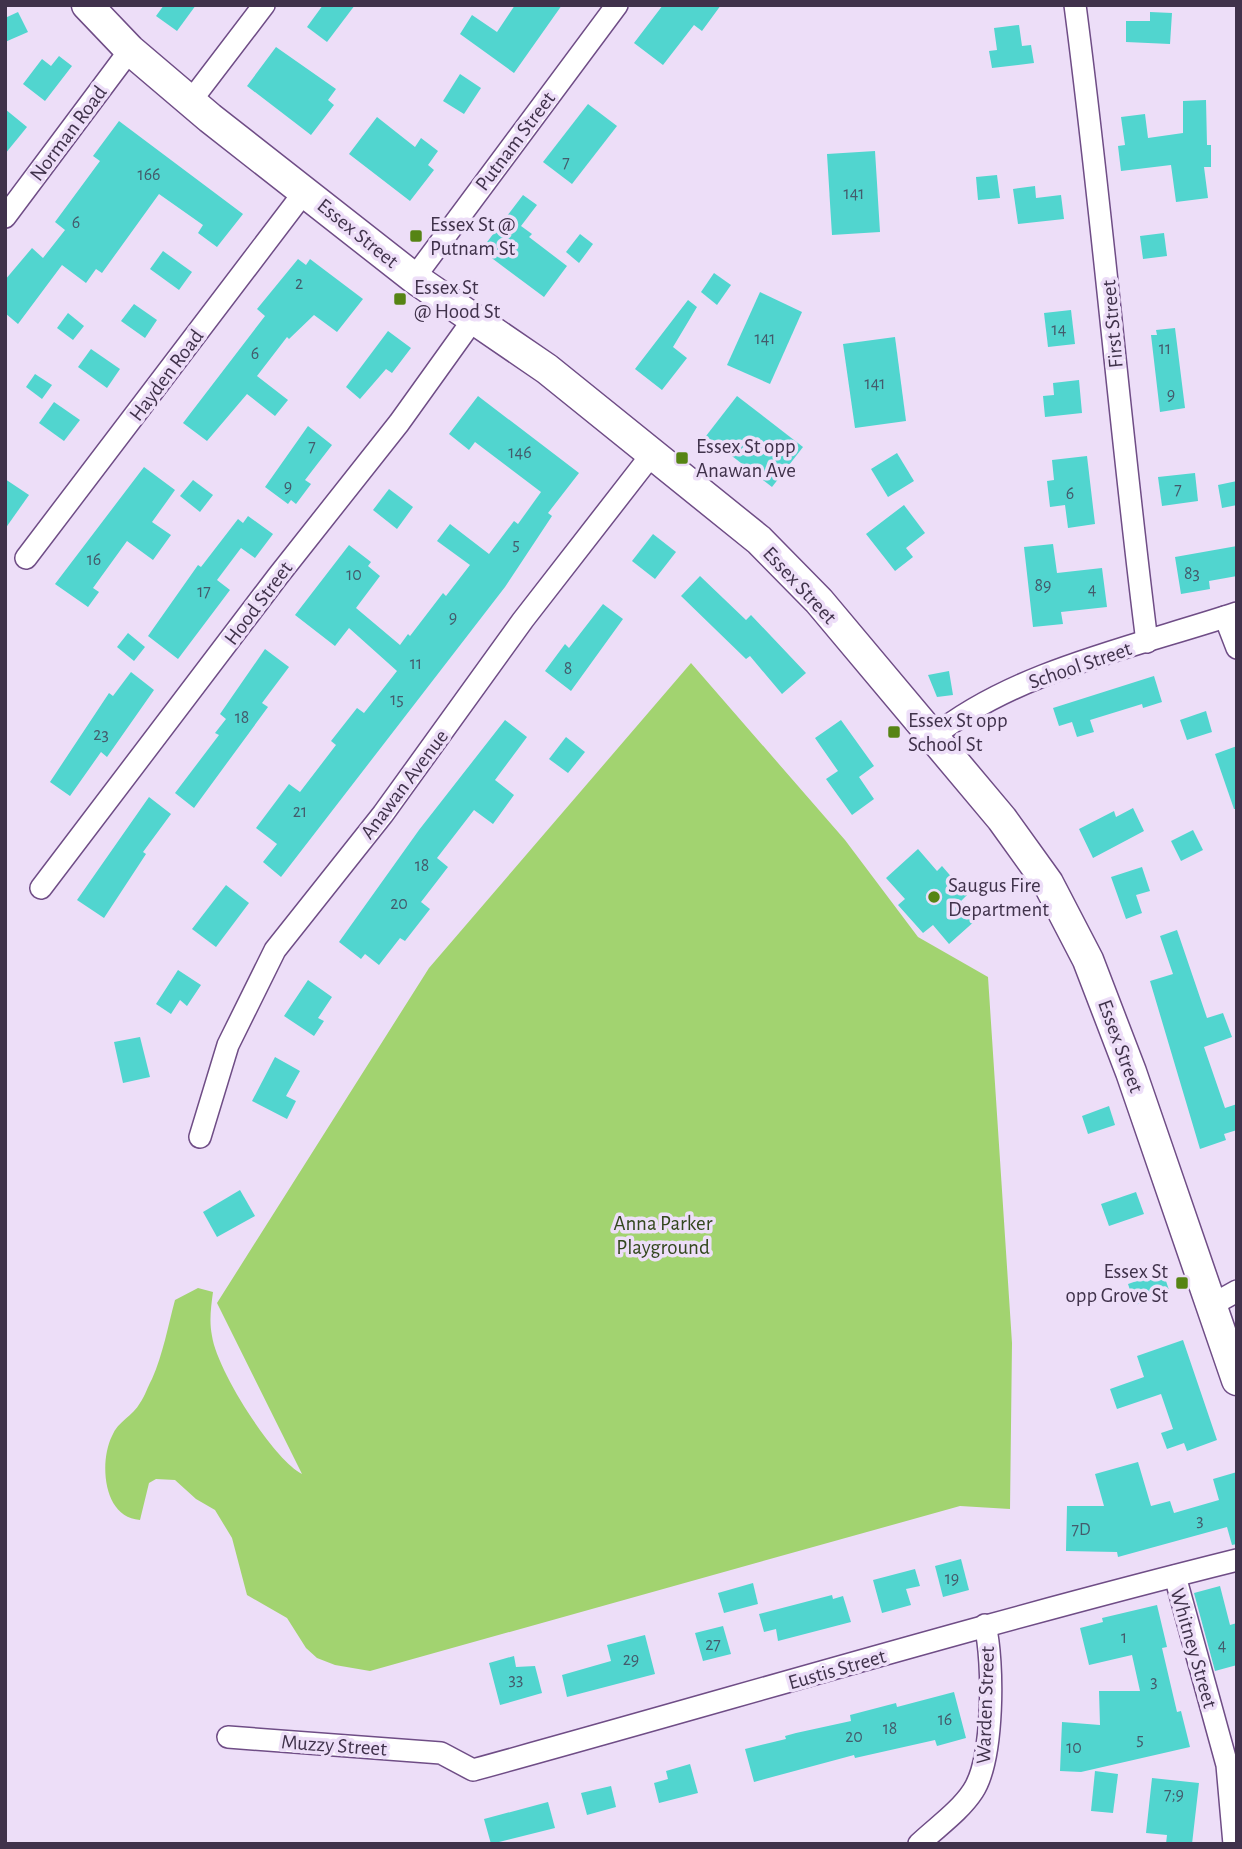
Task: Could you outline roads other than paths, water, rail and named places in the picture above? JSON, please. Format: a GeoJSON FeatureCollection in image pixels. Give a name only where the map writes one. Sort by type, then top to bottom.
{"type":"FeatureCollection","features":[{"type":"Feature","properties":{"kind":"main road","name":"Essex Street"},"geometry":{"type":"LineString","coordinates":[[87,5],[130,50],[190,102],[414,278],[475,317],[547,369],[734,519],[788,569],[933,737],[1025,848],[1072,925],[1130,1072],[1237,1380]]}},
{"type":"Feature","properties":{"kind":"street"},"geometry":{"type":"LineString","coordinates":[[190,102],[264,5]]}},
{"type":"Feature","properties":{"kind":"street","name":"Putnam Street"},"geometry":{"type":"LineString","coordinates":[[414,278],[617,5]]}},
{"type":"Feature","properties":{"kind":"street","name":"First Street"},"geometry":{"type":"LineString","coordinates":[[1074,5],[1106,256],[1125,467],[1147,642]]}},
{"type":"Feature","properties":{"kind":"street","name":"Norman Road"},"geometry":{"type":"LineString","coordinates":[[5,216],[130,50]]}},
{"type":"Feature","properties":{"kind":"street","name":"Hayden Road"},"geometry":{"type":"LineString","coordinates":[[26,558],[305,191]]}},
{"type":"Feature","properties":{"kind":"street","name":"Hood Street"},"geometry":{"type":"LineString","coordinates":[[40,888],[278,576],[400,423],[475,317]]}},
{"type":"Feature","properties":{"kind":"street","name":"Anawan Avenue"},"geometry":{"type":"LineString","coordinates":[[200,1137],[228,1045],[275,950],[383,814],[523,620],[652,454]]}},
{"type":"Feature","properties":{"kind":"street"},"geometry":{"type":"LineString","coordinates":[[1231,615],[1237,648]]}},
{"type":"Feature","properties":{"kind":"street","name":"School Street"},"geometry":{"type":"LineString","coordinates":[[933,737],[967,711],[996,695],[1231,615]]}},
{"type":"Feature","properties":{"kind":"street"},"geometry":{"type":"LineString","coordinates":[[1210,1306],[1237,1291]]}},
{"type":"Feature","properties":{"kind":"street","name":"Eustis Street"},"geometry":{"type":"LineString","coordinates":[[441,1753],[473,1770],[802,1680],[985,1625],[1237,1560]]}},
{"type":"Feature","properties":{"kind":"street","name":"Whitney Street"},"geometry":{"type":"LineString","coordinates":[[1174,1576],[1227,1765],[1234,1844]]}},
{"type":"Feature","properties":{"kind":"street","name":"Warden Street"},"geometry":{"type":"LineString","coordinates":[[919,1844],[967,1800],[981,1778],[986,1753],[991,1663],[985,1625]]}},
{"type":"Feature","properties":{"kind":"street","name":"Muzzy Street"},"geometry":{"type":"LineString","coordinates":[[228,1737],[441,1753]]}},
{"type":"Feature","properties":{"kind":"place","name":"Essex St @ Putnam St"},"geometry":{"type":"Point","coordinates":[416,236]}},
{"type":"Feature","properties":{"kind":"place","name":"Essex St @ Hood St"},"geometry":{"type":"Point","coordinates":[400,299]}},
{"type":"Feature","properties":{"kind":"place","name":"Essex St opp Anawan Ave"},"geometry":{"type":"Point","coordinates":[682,458]}},
{"type":"Feature","properties":{"kind":"place","name":"Essex St opp School St"},"geometry":{"type":"Point","coordinates":[894,732]}},
{"type":"Feature","properties":{"kind":"place","name":"Saugus Fire Department"},"geometry":{"type":"Point","coordinates":[934,897]}},
{"type":"Feature","properties":{"kind":"place","name":"Essex St opp Grove St"},"geometry":{"type":"Point","coordinates":[1182,1283]}},
{"type":"Feature","properties":{"kind":"park label","name":"Anna Parker Playground"},"geometry":{"type":"Point","coordinates":[663,1235]}}]}
